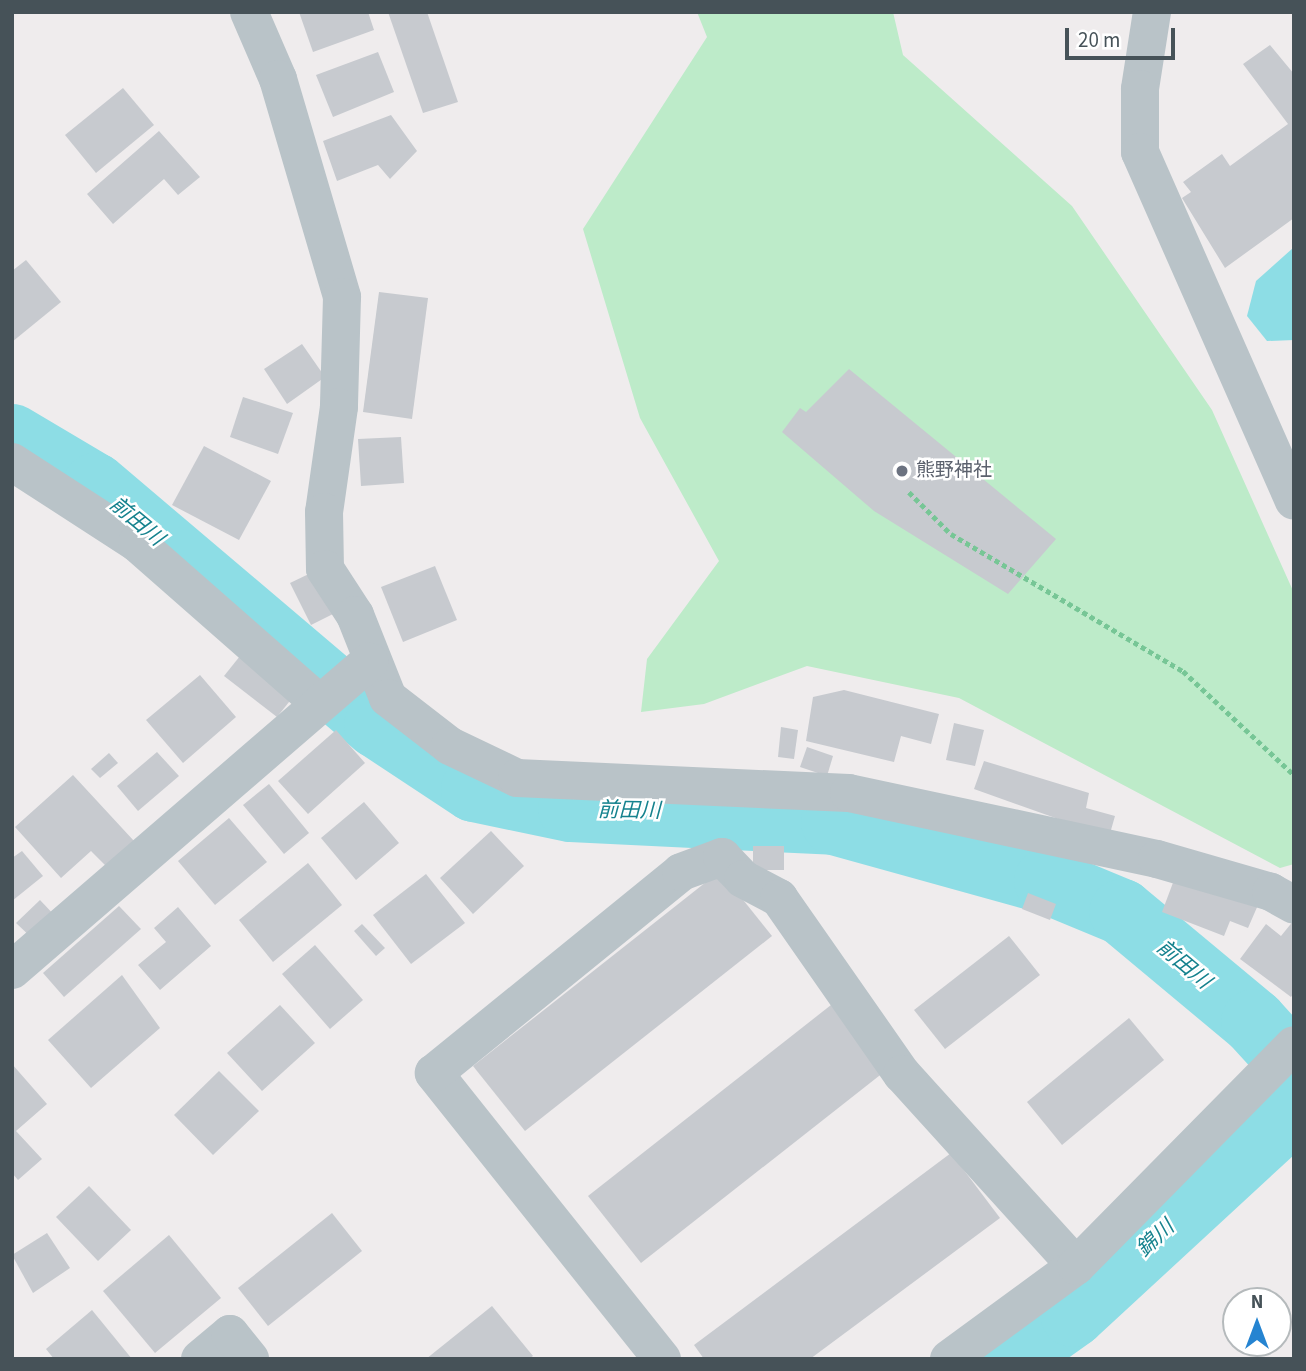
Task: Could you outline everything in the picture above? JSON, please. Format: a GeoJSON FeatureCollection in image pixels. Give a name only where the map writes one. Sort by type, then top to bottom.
{"type":"FeatureCollection","features":[{"type":"Feature","properties":{"kind":"street"},"geometry":{"type":"LineString","coordinates":[[249,12],[278,79],[342,297],[339,407],[324,512],[325,569],[355,615],[369,662],[388,698],[450,746],[517,778],[849,793],[1157,859],[1271,892],[1294,905]]}},
{"type":"Feature","properties":{"kind":"street"},"geometry":{"type":"LineString","coordinates":[[1152,12],[1140,89],[1140,152],[1294,501]]}},
{"type":"Feature","properties":{"kind":"street"},"geometry":{"type":"LineString","coordinates":[[12,462],[136,543],[318,702]]}},
{"type":"Feature","properties":{"kind":"street"},"geometry":{"type":"LineString","coordinates":[[12,970],[318,702],[369,662]]}},
{"type":"Feature","properties":{"kind":"street"},"geometry":{"type":"LineString","coordinates":[[662,1359],[434,1073],[681,872],[723,857],[743,879],[779,898],[902,1074],[1076,1266]]}},
{"type":"Feature","properties":{"kind":"street"},"geometry":{"type":"LineString","coordinates":[[950,1359],[1076,1266],[1294,1045]]}},
{"type":"Feature","properties":{"kind":"street"},"geometry":{"type":"LineString","coordinates":[[200,1359],[230,1334],[250,1359]]}},
{"type":"Feature","properties":{"kind":"path"},"geometry":{"type":"LineString","coordinates":[[909,492],[951,534],[1183,671],[1294,775]]}},
{"type":"Feature","properties":{"kind":"green space"},"geometry":{"type":"Polygon","coordinates":[[[697,12],[893,12],[903,55],[1072,206],[1212,410],[1294,593],[1294,864],[1280,868],[959,698],[807,666],[704,704],[641,712],[647,659],[719,561],[640,418],[583,229],[707,37],[697,12]]]}},
{"type":"Feature","properties":{"kind":"water"},"geometry":{"type":"Polygon","coordinates":[[[1293,248],[1294,340],[1267,341],[1247,316],[1256,281],[1293,248]]]}},
{"type":"Feature","properties":{"kind":"building"},"geometry":{"type":"Polygon","coordinates":[[[299,12],[368,12],[374,30],[313,52],[299,12]]]}},
{"type":"Feature","properties":{"kind":"building"},"geometry":{"type":"Polygon","coordinates":[[[388,12],[427,12],[458,102],[423,113],[388,12]]]}},
{"type":"Feature","properties":{"kind":"building"},"geometry":{"type":"Polygon","coordinates":[[[1270,45],[1294,74],[1294,218],[1225,268],[1182,198],[1191,192],[1183,182],[1222,154],[1230,166],[1288,124],[1243,64],[1270,45]]]}},
{"type":"Feature","properties":{"kind":"building"},"geometry":{"type":"Polygon","coordinates":[[[378,52],[394,92],[333,117],[316,75],[378,52]]]}},
{"type":"Feature","properties":{"kind":"building"},"geometry":{"type":"Polygon","coordinates":[[[123,88],[154,125],[96,173],[65,135],[123,88]]]}},
{"type":"Feature","properties":{"kind":"building"},"geometry":{"type":"Polygon","coordinates":[[[391,115],[417,151],[390,179],[378,165],[337,181],[323,141],[391,115]]]}},
{"type":"Feature","properties":{"kind":"building"},"geometry":{"type":"Polygon","coordinates":[[[159,131],[200,177],[178,195],[164,179],[113,224],[87,194],[159,131]]]}},
{"type":"Feature","properties":{"kind":"building"},"geometry":{"type":"Polygon","coordinates":[[[26,260],[61,302],[12,342],[12,271],[26,260]]]}},
{"type":"Feature","properties":{"kind":"building"},"geometry":{"type":"Polygon","coordinates":[[[379,292],[428,298],[412,419],[363,412],[379,292]]]}},
{"type":"Feature","properties":{"kind":"building"},"geometry":{"type":"Polygon","coordinates":[[[302,344],[325,377],[287,404],[264,369],[302,344]]]}},
{"type":"Feature","properties":{"kind":"building","name":"熊野神社"},"geometry":{"type":"Polygon","coordinates":[[[849,369],[1056,539],[1008,594],[874,511],[782,432],[800,408],[806,412],[849,369]]]}},
{"type":"Feature","properties":{"kind":"building"},"geometry":{"type":"Polygon","coordinates":[[[243,397],[293,413],[278,454],[230,437],[243,397]]]}},
{"type":"Feature","properties":{"kind":"building"},"geometry":{"type":"Polygon","coordinates":[[[401,437],[404,483],[361,486],[358,439],[401,437]]]}},
{"type":"Feature","properties":{"kind":"building"},"geometry":{"type":"Polygon","coordinates":[[[204,446],[271,481],[239,540],[172,505],[204,446]]]}},
{"type":"Feature","properties":{"kind":"building"},"geometry":{"type":"Polygon","coordinates":[[[435,566],[457,620],[403,642],[381,587],[435,566]]]}},
{"type":"Feature","properties":{"kind":"building"},"geometry":{"type":"Polygon","coordinates":[[[315,571],[337,612],[311,625],[290,583],[315,571]]]}},
{"type":"Feature","properties":{"kind":"building"},"geometry":{"type":"Polygon","coordinates":[[[244,651],[297,692],[277,717],[224,676],[244,651]]]}},
{"type":"Feature","properties":{"kind":"building"},"geometry":{"type":"Polygon","coordinates":[[[200,675],[236,717],[183,763],[146,720],[200,675]]]}},
{"type":"Feature","properties":{"kind":"building"},"geometry":{"type":"Polygon","coordinates":[[[844,690],[939,714],[931,744],[901,736],[894,762],[806,741],[813,697],[844,690]]]}},
{"type":"Feature","properties":{"kind":"building"},"geometry":{"type":"Polygon","coordinates":[[[954,723],[984,730],[975,766],[946,760],[954,723]]]}},
{"type":"Feature","properties":{"kind":"building"},"geometry":{"type":"Polygon","coordinates":[[[781,727],[798,730],[794,759],[778,757],[781,727]]]}},
{"type":"Feature","properties":{"kind":"building"},"geometry":{"type":"Polygon","coordinates":[[[336,730],[365,763],[308,814],[278,781],[336,730]]]}},
{"type":"Feature","properties":{"kind":"building"},"geometry":{"type":"Polygon","coordinates":[[[807,747],[833,756],[827,776],[800,767],[807,747]]]}},
{"type":"Feature","properties":{"kind":"building"},"geometry":{"type":"Polygon","coordinates":[[[157,752],[179,776],[138,811],[117,786],[157,752]]]}},
{"type":"Feature","properties":{"kind":"building"},"geometry":{"type":"Polygon","coordinates":[[[109,753],[118,763],[100,778],[91,769],[109,753]]]}},
{"type":"Feature","properties":{"kind":"building"},"geometry":{"type":"Polygon","coordinates":[[[984,761],[1089,793],[1086,808],[1115,816],[1109,837],[974,789],[984,761]]]}},
{"type":"Feature","properties":{"kind":"building"},"geometry":{"type":"Polygon","coordinates":[[[73,775],[134,841],[106,866],[91,851],[61,878],[15,827],[73,775]]]}},
{"type":"Feature","properties":{"kind":"building"},"geometry":{"type":"Polygon","coordinates":[[[269,784],[309,833],[284,854],[243,805],[269,784]]]}},
{"type":"Feature","properties":{"kind":"building"},"geometry":{"type":"Polygon","coordinates":[[[364,802],[399,843],[356,880],[321,838],[364,802]]]}},
{"type":"Feature","properties":{"kind":"building"},"geometry":{"type":"Polygon","coordinates":[[[229,818],[267,862],[215,905],[178,861],[229,818]]]}},
{"type":"Feature","properties":{"kind":"building"},"geometry":{"type":"Polygon","coordinates":[[[491,831],[524,866],[473,914],[440,878],[491,831]]]}},
{"type":"Feature","properties":{"kind":"building"},"geometry":{"type":"Polygon","coordinates":[[[753,846],[784,846],[784,870],[753,870],[753,846]]]}},
{"type":"Feature","properties":{"kind":"building"},"geometry":{"type":"Polygon","coordinates":[[[22,851],[43,876],[12,901],[12,858],[22,851]]]}},
{"type":"Feature","properties":{"kind":"building"},"geometry":{"type":"Polygon","coordinates":[[[308,863],[342,905],[273,962],[239,920],[308,863]]]}},
{"type":"Feature","properties":{"kind":"building"},"geometry":{"type":"Polygon","coordinates":[[[720,871],[772,936],[525,1131],[473,1066],[720,871]]]}},
{"type":"Feature","properties":{"kind":"building"},"geometry":{"type":"Polygon","coordinates":[[[426,874],[465,923],[411,964],[373,915],[426,874]]]}},
{"type":"Feature","properties":{"kind":"building"},"geometry":{"type":"Polygon","coordinates":[[[1174,880],[1258,905],[1248,928],[1230,921],[1224,936],[1162,912],[1174,880]]]}},
{"type":"Feature","properties":{"kind":"building"},"geometry":{"type":"Polygon","coordinates":[[[1028,893],[1056,904],[1050,920],[1022,909],[1028,893]]]}},
{"type":"Feature","properties":{"kind":"building"},"geometry":{"type":"Polygon","coordinates":[[[40,900],[57,918],[34,940],[16,923],[40,900]]]}},
{"type":"Feature","properties":{"kind":"building"},"geometry":{"type":"Polygon","coordinates":[[[119,906],[141,929],[64,997],[43,973],[119,906]]]}},
{"type":"Feature","properties":{"kind":"building"},"geometry":{"type":"Polygon","coordinates":[[[178,907],[211,946],[160,990],[138,965],[166,942],[154,928],[178,907]]]}},
{"type":"Feature","properties":{"kind":"building"},"geometry":{"type":"Polygon","coordinates":[[[1294,920],[1294,993],[1291,997],[1240,959],[1266,924],[1281,936],[1294,920]]]}},
{"type":"Feature","properties":{"kind":"building"},"geometry":{"type":"Polygon","coordinates":[[[362,924],[385,948],[376,956],[354,931],[362,924]]]}},
{"type":"Feature","properties":{"kind":"building"},"geometry":{"type":"Polygon","coordinates":[[[1009,936],[1040,975],[945,1049],[914,1010],[1009,936]]]}},
{"type":"Feature","properties":{"kind":"building"},"geometry":{"type":"Polygon","coordinates":[[[315,945],[363,1000],[330,1029],[282,974],[315,945]]]}},
{"type":"Feature","properties":{"kind":"building"},"geometry":{"type":"Polygon","coordinates":[[[122,975],[160,1028],[91,1088],[48,1040],[122,975]]]}},
{"type":"Feature","properties":{"kind":"building"},"geometry":{"type":"Polygon","coordinates":[[[280,1005],[315,1043],[262,1091],[227,1053],[280,1005]]]}},
{"type":"Feature","properties":{"kind":"building"},"geometry":{"type":"Polygon","coordinates":[[[831,1005],[884,1072],[641,1263],[588,1196],[831,1005]]]}},
{"type":"Feature","properties":{"kind":"building"},"geometry":{"type":"Polygon","coordinates":[[[1129,1018],[1164,1060],[1062,1145],[1027,1102],[1129,1018]]]}},
{"type":"Feature","properties":{"kind":"building"},"geometry":{"type":"Polygon","coordinates":[[[12,1064],[47,1104],[16,1131],[42,1159],[18,1180],[12,1173],[12,1064]]]}},
{"type":"Feature","properties":{"kind":"building"},"geometry":{"type":"Polygon","coordinates":[[[219,1071],[259,1111],[213,1155],[174,1115],[219,1071]]]}},
{"type":"Feature","properties":{"kind":"building"},"geometry":{"type":"Polygon","coordinates":[[[951,1153],[1000,1218],[810,1359],[704,1359],[694,1345],[951,1153]]]}},
{"type":"Feature","properties":{"kind":"building"},"geometry":{"type":"Polygon","coordinates":[[[89,1186],[131,1230],[98,1261],[56,1217],[89,1186]]]}},
{"type":"Feature","properties":{"kind":"building"},"geometry":{"type":"Polygon","coordinates":[[[332,1213],[362,1251],[268,1326],[238,1288],[332,1213]]]}},
{"type":"Feature","properties":{"kind":"building"},"geometry":{"type":"Polygon","coordinates":[[[47,1233],[70,1268],[33,1293],[12,1255],[47,1233]]]}},
{"type":"Feature","properties":{"kind":"building"},"geometry":{"type":"Polygon","coordinates":[[[169,1235],[221,1298],[155,1353],[103,1291],[169,1235]]]}},
{"type":"Feature","properties":{"kind":"building"},"geometry":{"type":"Polygon","coordinates":[[[492,1306],[533,1356],[529,1359],[426,1359],[492,1306]]]}},
{"type":"Feature","properties":{"kind":"building"},"geometry":{"type":"Polygon","coordinates":[[[92,1310],[132,1359],[54,1359],[46,1349],[92,1310]]]}},
{"type":"Feature","properties":{"kind":"waterway","name":"前田川"},"geometry":{"type":"LineString","coordinates":[[12,437],[95,486],[377,725],[474,789],[571,809],[834,822],[1047,881],[1122,912],[1254,1022],[1294,1066]]}},
{"type":"Feature","properties":{"kind":"waterway","name":"錦川"},"geometry":{"type":"LineString","coordinates":[[1010,1359],[1073,1314],[1294,1110]]}},
{"type":"Feature","properties":{"kind":"place","name":"熊野神社"},"geometry":{"type":"Point","coordinates":[902,471]}}]}
